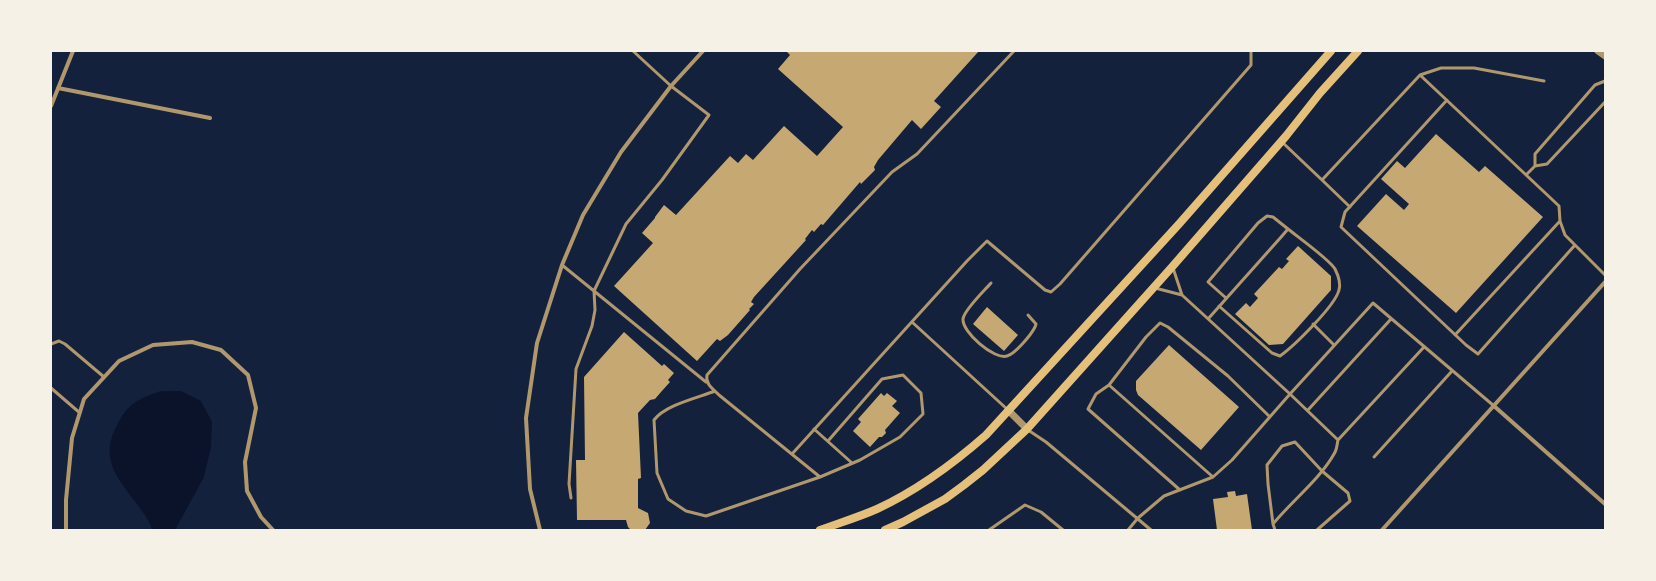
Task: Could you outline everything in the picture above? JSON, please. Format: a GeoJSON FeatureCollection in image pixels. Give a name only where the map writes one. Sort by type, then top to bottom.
{"type":"FeatureCollection","features":[{"type":"Feature","properties":{"kind":"main road"},"geometry":{"type":"LineString","coordinates":[[820,530],[877,508],[917,487],[961,458],[986,435],[1179,224],[1331,51]]}},
{"type":"Feature","properties":{"kind":"main road"},"geometry":{"type":"LineString","coordinates":[[885,530],[945,499],[983,470],[1027,429],[1172,267],[1281,142],[1320,93],[1358,51]]}},
{"type":"Feature","properties":{"kind":"street"},"geometry":{"type":"LineString","coordinates":[[51,106],[73,51]]}},
{"type":"Feature","properties":{"kind":"street"},"geometry":{"type":"LineString","coordinates":[[540,530],[530,489],[526,418],[537,343],[562,264],[583,215],[617,159],[671,86],[703,51]]}},
{"type":"Feature","properties":{"kind":"street"},"geometry":{"type":"LineString","coordinates":[[1598,51],[1605,56]]}},
{"type":"Feature","properties":{"kind":"street"},"geometry":{"type":"LineString","coordinates":[[58,88],[210,118]]}},
{"type":"Feature","properties":{"kind":"street"},"geometry":{"type":"LineString","coordinates":[[1382,530],[1605,282]]}},
{"type":"Feature","properties":{"kind":"street"},"geometry":{"type":"LineString","coordinates":[[66,530],[66,500],[72,438],[84,398],[119,361],[153,345],[192,342],[221,350],[248,375],[256,408],[245,462],[247,491],[261,517],[273,530]]}},
{"type":"Feature","properties":{"kind":"street"},"geometry":{"type":"LineString","coordinates":[[1494,406],[1605,504]]}},
{"type":"Feature","properties":{"kind":"street"},"geometry":{"type":"LineString","coordinates":[[1009,411],[1027,429]]}},
{"type":"Feature","properties":{"kind":"lane"},"geometry":{"type":"LineString","coordinates":[[571,498],[569,484],[576,369],[592,326],[595,310],[594,291],[626,224],[662,180],[709,115],[671,86],[633,51]]}},
{"type":"Feature","properties":{"kind":"lane"},"geometry":{"type":"LineString","coordinates":[[707,383],[706,374],[800,268],[892,172],[917,154],[1014,51]]}},
{"type":"Feature","properties":{"kind":"lane"},"geometry":{"type":"LineString","coordinates":[[792,454],[987,241],[1045,290],[1052,292],[1251,65],[1251,51]]}},
{"type":"Feature","properties":{"kind":"lane"},"geometry":{"type":"LineString","coordinates":[[1322,180],[1420,74],[1441,68],[1474,68],[1544,80]]}},
{"type":"Feature","properties":{"kind":"lane"},"geometry":{"type":"LineString","coordinates":[[1420,74],[1559,206],[1560,221],[1565,235],[1605,275]]}},
{"type":"Feature","properties":{"kind":"lane"},"geometry":{"type":"LineString","coordinates":[[1536,166],[1535,154],[1595,85],[1605,81]]}},
{"type":"Feature","properties":{"kind":"lane"},"geometry":{"type":"LineString","coordinates":[[1447,100],[1345,212],[1341,227],[1455,335],[1478,354],[1575,245]]}},
{"type":"Feature","properties":{"kind":"lane"},"geometry":{"type":"LineString","coordinates":[[1526,175],[1536,166],[1547,164],[1605,102]]}},
{"type":"Feature","properties":{"kind":"lane"},"geometry":{"type":"LineString","coordinates":[[1281,142],[1350,207]]}},
{"type":"Feature","properties":{"kind":"lane"},"geometry":{"type":"LineString","coordinates":[[1219,306],[1272,353],[1280,356],[1292,348],[1332,303],[1339,289],[1339,277],[1334,267],[1273,217],[1266,216],[1258,223],[1208,282],[1226,298]]}},
{"type":"Feature","properties":{"kind":"lane"},"geometry":{"type":"LineString","coordinates":[[1455,335],[1560,221]]}},
{"type":"Feature","properties":{"kind":"lane"},"geometry":{"type":"LineString","coordinates":[[1208,319],[1288,229]]}},
{"type":"Feature","properties":{"kind":"lane"},"geometry":{"type":"LineString","coordinates":[[562,264],[820,476]]}},
{"type":"Feature","properties":{"kind":"lane"},"geometry":{"type":"LineString","coordinates":[[1172,267],[1182,295]]}},
{"type":"Feature","properties":{"kind":"lane"},"geometry":{"type":"LineString","coordinates":[[991,282],[965,312],[963,319],[966,330],[991,353],[998,356],[1007,356],[1013,353],[1020,346],[1036,324],[1028,315]]}},
{"type":"Feature","properties":{"kind":"lane"},"geometry":{"type":"LineString","coordinates":[[1154,287],[1182,295],[1308,410],[1338,440]]}},
{"type":"Feature","properties":{"kind":"lane"},"geometry":{"type":"LineString","coordinates":[[1128,530],[1138,518],[1164,496],[1213,477],[1232,460],[1373,303],[1494,406]]}},
{"type":"Feature","properties":{"kind":"lane"},"geometry":{"type":"LineString","coordinates":[[1308,410],[1391,319]]}},
{"type":"Feature","properties":{"kind":"lane"},"geometry":{"type":"LineString","coordinates":[[912,322],[1009,411]]}},
{"type":"Feature","properties":{"kind":"lane"},"geometry":{"type":"LineString","coordinates":[[1180,490],[1088,409],[1096,394],[1109,385],[1146,337],[1160,323],[1168,327],[1228,376],[1270,417]]}},
{"type":"Feature","properties":{"kind":"lane"},"geometry":{"type":"LineString","coordinates":[[1313,324],[1334,345]]}},
{"type":"Feature","properties":{"kind":"lane"},"geometry":{"type":"LineString","coordinates":[[51,344],[59,341],[65,344],[104,377]]}},
{"type":"Feature","properties":{"kind":"lane"},"geometry":{"type":"LineString","coordinates":[[1273,524],[1284,510],[1322,471],[1335,453],[1338,440],[1424,347]]}},
{"type":"Feature","properties":{"kind":"lane"},"geometry":{"type":"LineString","coordinates":[[1374,457],[1452,371]]}},
{"type":"Feature","properties":{"kind":"lane"},"geometry":{"type":"LineString","coordinates":[[715,391],[672,407],[659,414],[654,420],[657,473],[668,499],[686,511],[706,516],[820,476],[852,463],[900,437],[923,414],[921,393],[903,375],[882,379],[828,441]]}},
{"type":"Feature","properties":{"kind":"lane"},"geometry":{"type":"LineString","coordinates":[[1109,385],[1213,477]]}},
{"type":"Feature","properties":{"kind":"lane"},"geometry":{"type":"LineString","coordinates":[[51,388],[80,413]]}},
{"type":"Feature","properties":{"kind":"lane"},"geometry":{"type":"LineString","coordinates":[[814,429],[852,463]]}},
{"type":"Feature","properties":{"kind":"lane"},"geometry":{"type":"LineString","coordinates":[[1027,429],[1046,442],[1138,518],[1150,530]]}},
{"type":"Feature","properties":{"kind":"lane"},"geometry":{"type":"LineString","coordinates":[[1275,530],[1268,484],[1267,465],[1282,446],[1295,442],[1322,471],[1348,493],[1350,501],[1317,530]]}},
{"type":"Feature","properties":{"kind":"lane"},"geometry":{"type":"LineString","coordinates":[[989,530],[1025,505],[1041,512],[1063,530]]}},
{"type":"Feature","properties":{"kind":"water"},"geometry":{"type":"Polygon","coordinates":[[[161,391],[181,391],[201,401],[212,422],[211,447],[204,477],[175,530],[152,530],[146,516],[117,476],[110,458],[112,437],[125,412],[140,399],[161,391]]]}},
{"type":"Feature","properties":{"kind":"building"},"geometry":{"type":"Polygon","coordinates":[[[786,51],[979,51],[934,101],[941,107],[921,129],[912,120],[878,160],[874,167],[875,170],[861,184],[860,182],[823,225],[821,224],[814,232],[812,230],[805,239],[806,240],[754,297],[751,302],[754,304],[749,309],[750,310],[728,335],[720,341],[717,339],[697,361],[614,286],[653,243],[642,233],[664,205],[676,215],[730,156],[738,163],[746,154],[753,160],[784,126],[817,156],[843,127],[778,69],[790,55],[786,51]]]}},
{"type":"Feature","properties":{"kind":"building"},"geometry":{"type":"Polygon","coordinates":[[[1436,134],[1479,172],[1485,166],[1543,217],[1456,313],[1357,226],[1386,194],[1404,210],[1409,204],[1381,179],[1397,161],[1405,168],[1436,134]]]}},
{"type":"Feature","properties":{"kind":"building"},"geometry":{"type":"Polygon","coordinates":[[[1298,246],[1331,276],[1331,290],[1283,344],[1269,345],[1235,314],[1246,303],[1250,307],[1258,298],[1254,294],[1279,267],[1282,269],[1289,261],[1286,259],[1298,246]]]}},
{"type":"Feature","properties":{"kind":"building"},"geometry":{"type":"Polygon","coordinates":[[[987,307],[1018,335],[1004,351],[973,324],[987,307]]]}},
{"type":"Feature","properties":{"kind":"building"},"geometry":{"type":"Polygon","coordinates":[[[624,332],[662,366],[664,364],[674,373],[668,380],[670,382],[655,399],[650,400],[638,413],[641,478],[638,479],[638,508],[648,513],[650,523],[645,530],[631,530],[628,527],[626,520],[577,520],[576,460],[585,460],[584,377],[624,332]]]}},
{"type":"Feature","properties":{"kind":"building"},"geometry":{"type":"Polygon","coordinates":[[[1169,345],[1239,407],[1201,450],[1138,395],[1136,390],[1136,381],[1169,345]]]}},
{"type":"Feature","properties":{"kind":"building"},"geometry":{"type":"Polygon","coordinates":[[[881,393],[884,396],[887,393],[897,401],[892,406],[900,413],[885,430],[886,433],[882,437],[879,437],[870,447],[853,431],[861,422],[858,419],[881,393]]]}},
{"type":"Feature","properties":{"kind":"building"},"geometry":{"type":"Polygon","coordinates":[[[1235,491],[1236,496],[1247,494],[1252,530],[1217,530],[1213,499],[1228,497],[1227,492],[1235,491]]]}}]}
